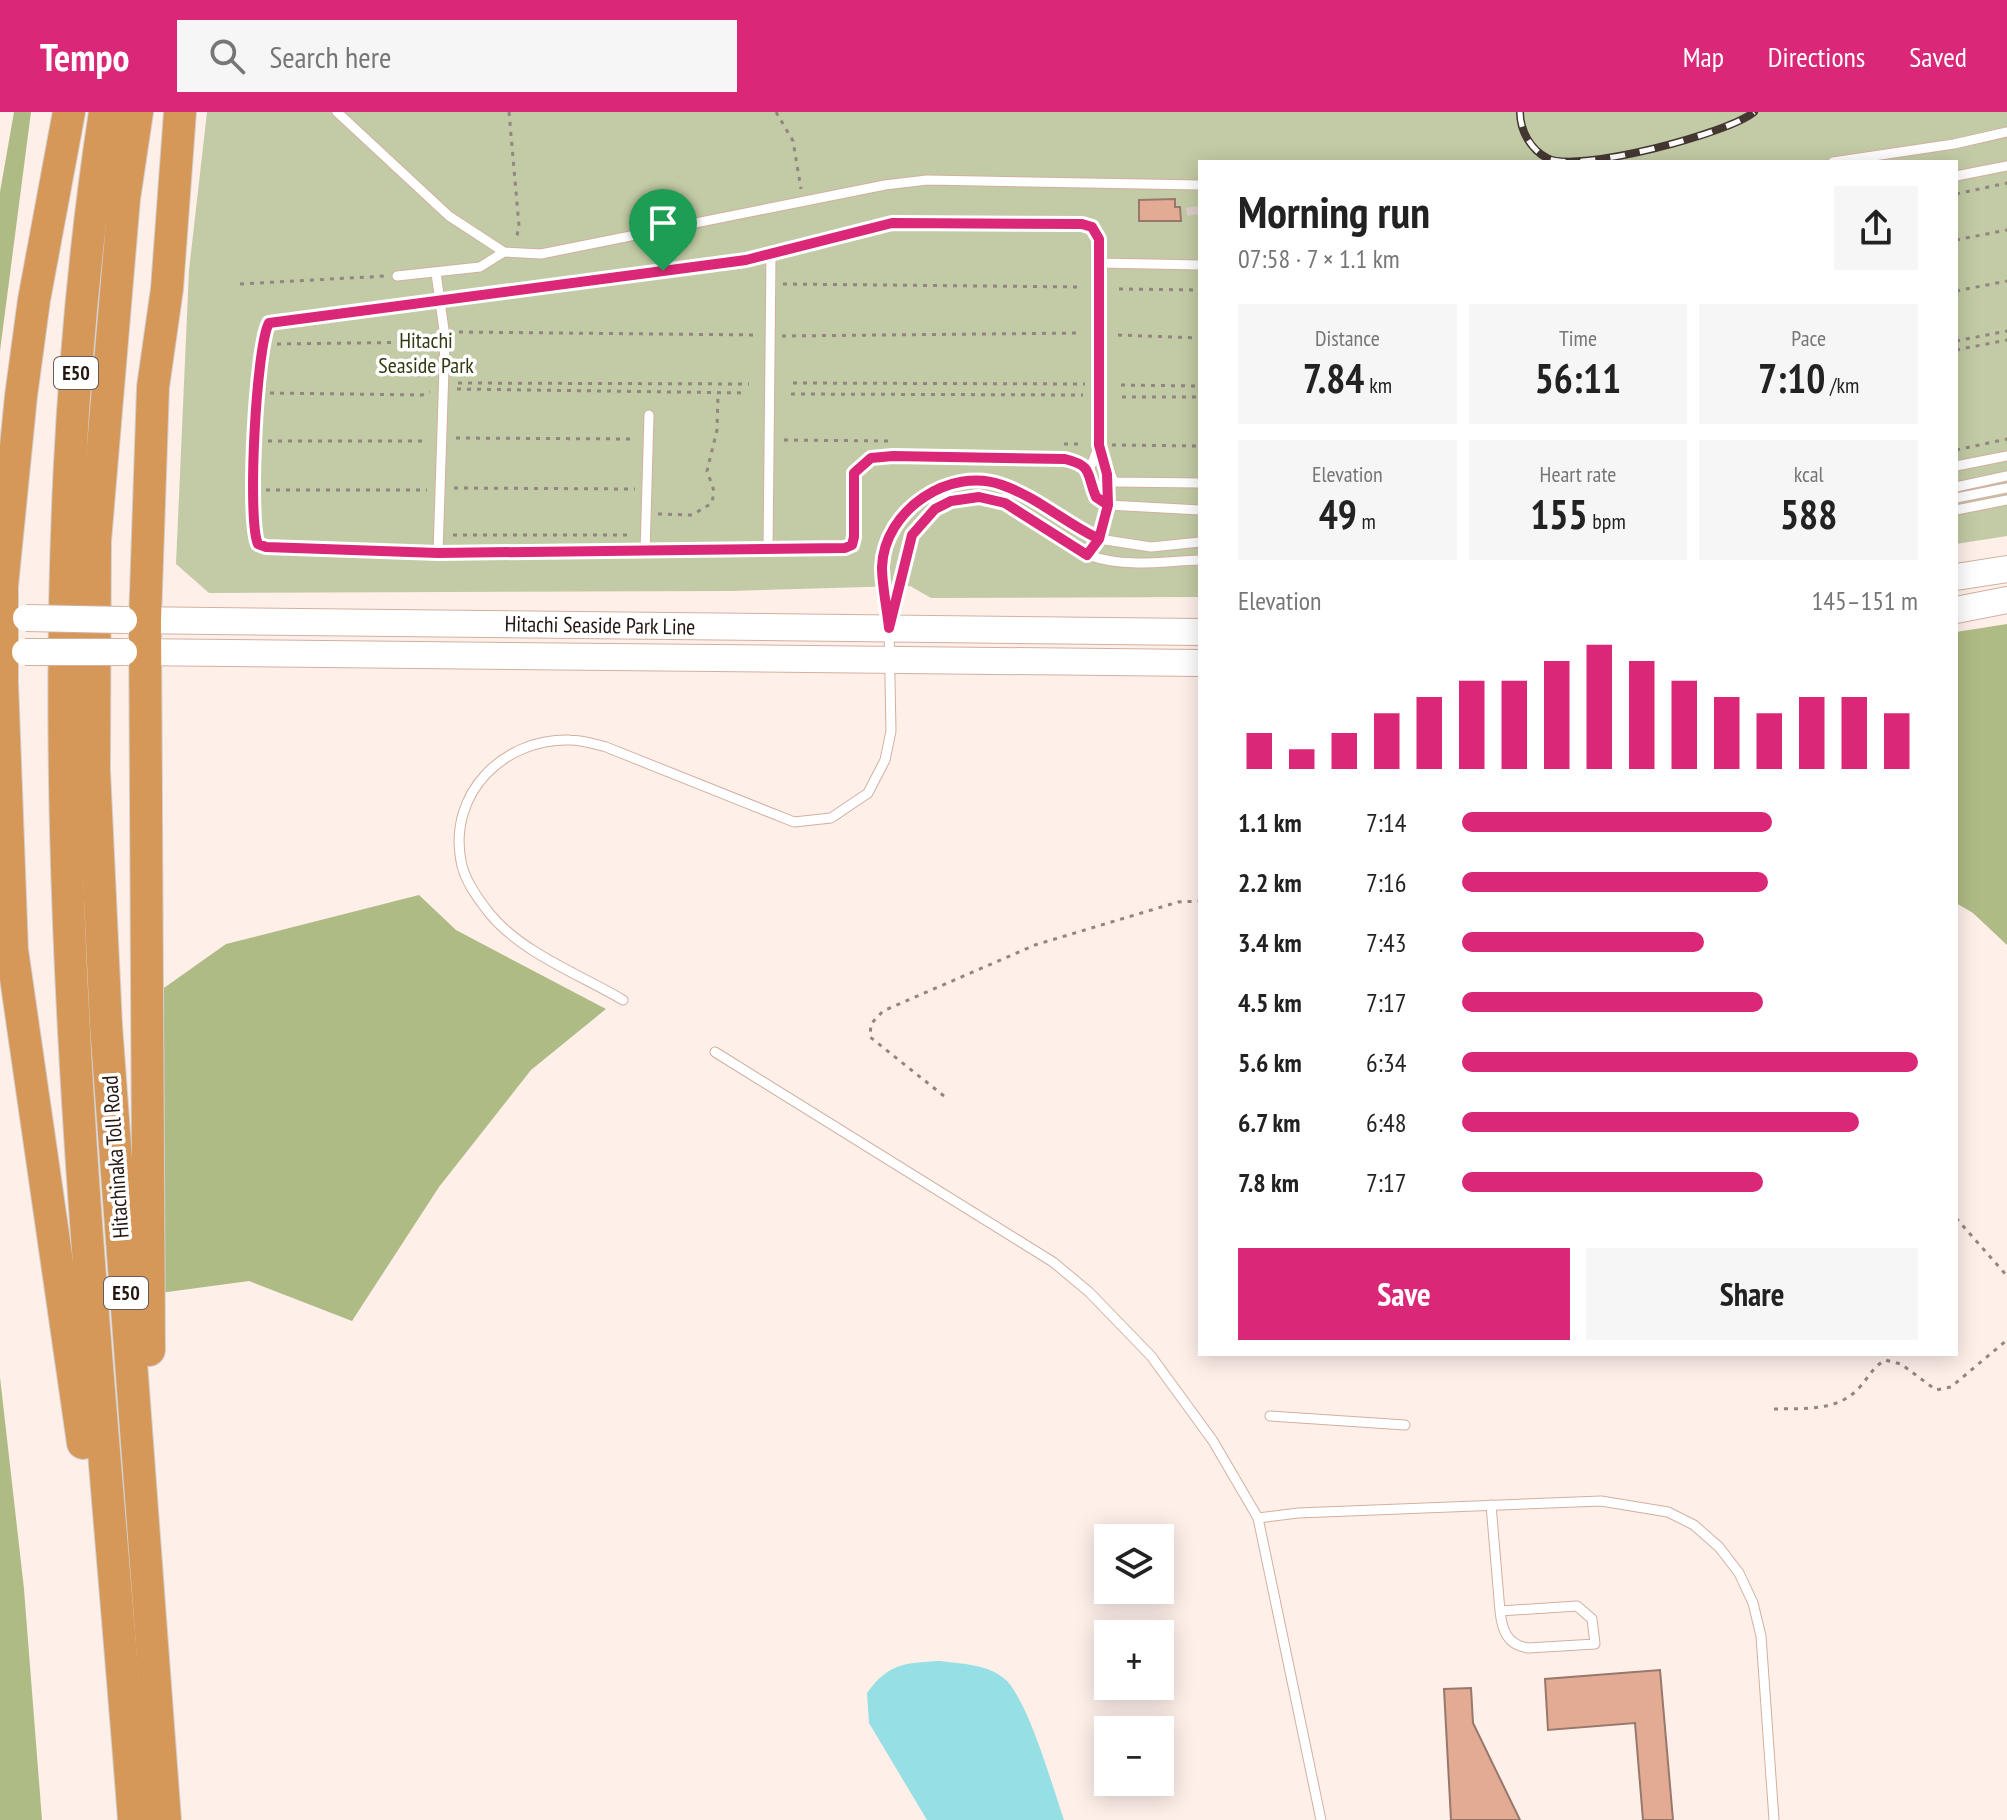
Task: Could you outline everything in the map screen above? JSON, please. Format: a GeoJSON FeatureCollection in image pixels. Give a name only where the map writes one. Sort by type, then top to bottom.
{"type":"FeatureCollection","features":[{"type":"Feature","properties":{"kind":"highway"},"geometry":{"type":"LineString","coordinates":[[69,112],[34,300],[9,617],[12,950],[96,1535],[124,1679]]}},
{"type":"Feature","properties":{"kind":"highway","name":"E50"},"geometry":{"type":"LineString","coordinates":[[79,636],[65,539],[92,198],[105,112]]}},
{"type":"Feature","properties":{"kind":"highway","name":"E50"},"geometry":{"type":"LineString","coordinates":[[79,636],[95,541],[124,199],[137,112]]}},
{"type":"Feature","properties":{"kind":"highway"},"geometry":{"type":"LineString","coordinates":[[155,1697],[134,620],[153,387],[167,289],[180,112]]}},
{"type":"Feature","properties":{"kind":"highway","name":"Hitachinaka Toll Road"},"geometry":{"type":"LineString","coordinates":[[79,636],[67,889],[90,1315],[134,1820]]}},
{"type":"Feature","properties":{"kind":"highway","name":"Hitachinaka Toll Road"},"geometry":{"type":"LineString","coordinates":[[79,636],[165,1820]]}},
{"type":"Feature","properties":{"kind":"main road"},"geometry":{"type":"LineString","coordinates":[[1958,577],[2007,569]]}},
{"type":"Feature","properties":{"kind":"main road"},"geometry":{"type":"LineString","coordinates":[[1958,610],[2007,600]]}},
{"type":"Feature","properties":{"kind":"main road","name":"Hitachi Seaside Park Line"},"geometry":{"type":"LineString","coordinates":[[9,617],[1198,632]]}},
{"type":"Feature","properties":{"kind":"main road","name":"Hitachi Seaside Park Line"},"geometry":{"type":"LineString","coordinates":[[9,652],[1198,663]]}},
{"type":"Feature","properties":{"kind":"lane"},"geometry":{"type":"LineString","coordinates":[[337,112],[449,216],[509,253]]}},
{"type":"Feature","properties":{"kind":"lane"},"geometry":{"type":"LineString","coordinates":[[1846,160],[1954,144],[2007,132]]}},
{"type":"Feature","properties":{"kind":"lane"},"geometry":{"type":"LineString","coordinates":[[1958,176],[2007,166]]}},
{"type":"Feature","properties":{"kind":"lane"},"geometry":{"type":"LineString","coordinates":[[397,276],[480,267],[509,253],[541,254],[885,185],[927,180],[1198,185]]}},
{"type":"Feature","properties":{"kind":"lane"},"geometry":{"type":"LineString","coordinates":[[1087,555],[1099,539],[1108,505],[1107,474],[1099,445],[1099,239],[1092,227],[1082,224],[892,223],[771,255],[438,303],[277,320],[269,323],[261,344],[252,523],[258,544],[266,547],[438,553],[645,553],[845,548],[852,545],[854,473],[871,458],[1065,459],[1081,463],[1089,471],[1096,497],[1108,505],[1198,510]]}},
{"type":"Feature","properties":{"kind":"lane"},"geometry":{"type":"LineString","coordinates":[[768,550],[771,255]]}},
{"type":"Feature","properties":{"kind":"lane"},"geometry":{"type":"LineString","coordinates":[[1100,263],[1198,265]]}},
{"type":"Feature","properties":{"kind":"lane"},"geometry":{"type":"LineString","coordinates":[[436,273],[445,337],[438,553]]}},
{"type":"Feature","properties":{"kind":"lane"},"geometry":{"type":"LineString","coordinates":[[645,553],[649,415]]}},
{"type":"Feature","properties":{"kind":"lane"},"geometry":{"type":"LineString","coordinates":[[1089,471],[1099,445]]}},
{"type":"Feature","properties":{"kind":"lane"},"geometry":{"type":"LineString","coordinates":[[1958,466],[2007,456]]}},
{"type":"Feature","properties":{"kind":"lane"},"geometry":{"type":"LineString","coordinates":[[1107,474],[1119,483],[1198,483]]}},
{"type":"Feature","properties":{"kind":"lane"},"geometry":{"type":"LineString","coordinates":[[1958,487],[2007,476]]}},
{"type":"Feature","properties":{"kind":"lane"},"geometry":{"type":"LineString","coordinates":[[623,1000],[517,937],[493,917],[468,882],[461,863],[461,821],[482,777],[494,763],[517,749],[574,739],[606,747],[794,822],[831,818],[868,793],[885,760],[891,731],[890,660],[882,566],[886,546],[895,527],[912,506],[944,486],[971,479],[999,483],[1099,539],[1151,547],[1198,542]]}},
{"type":"Feature","properties":{"kind":"lane"},"geometry":{"type":"LineString","coordinates":[[1958,498],[2007,488]]}},
{"type":"Feature","properties":{"kind":"lane"},"geometry":{"type":"LineString","coordinates":[[889,628],[912,535],[935,509],[951,501],[979,497],[1005,503],[1087,555],[1130,564],[1198,560]]}},
{"type":"Feature","properties":{"kind":"lane"},"geometry":{"type":"LineString","coordinates":[[1958,510],[2007,500]]}},
{"type":"Feature","properties":{"kind":"lane"},"geometry":{"type":"LineString","coordinates":[[715,1052],[1014,1236],[1089,1292],[1175,1386],[1213,1441],[1258,1518],[1288,1648],[1321,1820]]}},
{"type":"Feature","properties":{"kind":"lane"},"geometry":{"type":"LineString","coordinates":[[1270,1416],[1405,1425]]}},
{"type":"Feature","properties":{"kind":"lane"},"geometry":{"type":"LineString","coordinates":[[1258,1518],[1298,1513],[1601,1501],[1635,1504],[1668,1512],[1694,1525],[1719,1547],[1739,1573],[1753,1603],[1761,1636],[1774,1820]]}},
{"type":"Feature","properties":{"kind":"lane"},"geometry":{"type":"LineString","coordinates":[[1491,1505],[1500,1611],[1503,1630],[1518,1647],[1595,1644],[1592,1619],[1577,1606],[1500,1611]]}},
{"type":"Feature","properties":{"kind":"path"},"geometry":{"type":"LineString","coordinates":[[509,112],[519,226],[509,253]]}},
{"type":"Feature","properties":{"kind":"path"},"geometry":{"type":"LineString","coordinates":[[1958,194],[2007,183]]}},
{"type":"Feature","properties":{"kind":"path"},"geometry":{"type":"LineString","coordinates":[[1958,240],[2007,230]]}},
{"type":"Feature","properties":{"kind":"path"},"geometry":{"type":"LineString","coordinates":[[240,284],[397,276]]}},
{"type":"Feature","properties":{"kind":"path"},"geometry":{"type":"LineString","coordinates":[[1958,291],[2007,281]]}},
{"type":"Feature","properties":{"kind":"path"},"geometry":{"type":"LineString","coordinates":[[771,284],[1082,287]]}},
{"type":"Feature","properties":{"kind":"path"},"geometry":{"type":"LineString","coordinates":[[1119,289],[1198,290]]}},
{"type":"Feature","properties":{"kind":"path"},"geometry":{"type":"LineString","coordinates":[[261,344],[429,344],[464,331],[770,335],[1082,333]]}},
{"type":"Feature","properties":{"kind":"path"},"geometry":{"type":"LineString","coordinates":[[1958,341],[2007,331]]}},
{"type":"Feature","properties":{"kind":"path"},"geometry":{"type":"LineString","coordinates":[[1118,335],[1198,338]]}},
{"type":"Feature","properties":{"kind":"path"},"geometry":{"type":"LineString","coordinates":[[1958,350],[2007,340]]}},
{"type":"Feature","properties":{"kind":"path"},"geometry":{"type":"LineString","coordinates":[[263,393],[422,395],[466,380],[749,384]]}},
{"type":"Feature","properties":{"kind":"path"},"geometry":{"type":"LineString","coordinates":[[793,383],[1085,384]]}},
{"type":"Feature","properties":{"kind":"path"},"geometry":{"type":"LineString","coordinates":[[1121,385],[1198,386]]}},
{"type":"Feature","properties":{"kind":"path"},"geometry":{"type":"LineString","coordinates":[[442,387],[466,391],[747,393]]}},
{"type":"Feature","properties":{"kind":"path"},"geometry":{"type":"LineString","coordinates":[[646,512],[674,517],[692,515],[712,503],[714,491],[707,471],[717,430],[718,393]]}},
{"type":"Feature","properties":{"kind":"path"},"geometry":{"type":"LineString","coordinates":[[791,394],[1083,395]]}},
{"type":"Feature","properties":{"kind":"path"},"geometry":{"type":"LineString","coordinates":[[1122,397],[1198,397]]}},
{"type":"Feature","properties":{"kind":"path"},"geometry":{"type":"LineString","coordinates":[[1958,450],[2007,439]]}},
{"type":"Feature","properties":{"kind":"path"},"geometry":{"type":"LineString","coordinates":[[438,540],[458,534],[645,535]]}},
{"type":"Feature","properties":{"kind":"path"},"geometry":{"type":"LineString","coordinates":[[944,1096],[870,1037],[871,1024],[883,1011],[1035,945],[1178,902],[1198,901]]}},
{"type":"Feature","properties":{"kind":"path"},"geometry":{"type":"LineString","coordinates":[[1958,1220],[2007,1276]]}},
{"type":"Feature","properties":{"kind":"path"},"geometry":{"type":"LineString","coordinates":[[1774,1409],[1837,1405],[1859,1388],[1870,1369],[1885,1360],[1901,1364],[1936,1390],[1951,1387],[2007,1340]]}},
{"type":"Feature","properties":{"kind":"green space"},"geometry":{"type":"Polygon","coordinates":[[[14,112],[31,112],[0,351],[0,192],[14,112]]]}},
{"type":"Feature","properties":{"kind":"green space","name":"Hitachi Seaside Park"},"geometry":{"type":"Polygon","coordinates":[[[207,112],[2007,112],[2007,536],[1958,544],[1958,160],[1198,160],[1198,597],[931,598],[910,586],[731,591],[209,593],[176,564],[189,270],[207,112]]]}},
{"type":"Feature","properties":{"kind":"green space"},"geometry":{"type":"Polygon","coordinates":[[[2007,624],[2007,945],[1973,913],[1958,904],[1958,632],[2007,624]]]}},
{"type":"Feature","properties":{"kind":"green space"},"geometry":{"type":"Polygon","coordinates":[[[419,895],[456,930],[606,1009],[531,1070],[439,1187],[352,1321],[249,1281],[160,1293],[161,990],[226,944],[419,895]]]}},
{"type":"Feature","properties":{"kind":"green space"},"geometry":{"type":"Polygon","coordinates":[[[0,1377],[24,1589],[42,1820],[0,1820],[0,1377]]]}},
{"type":"Feature","properties":{"kind":"water"},"geometry":{"type":"Polygon","coordinates":[[[940,1661],[991,1671],[1006,1680],[1015,1691],[1032,1726],[1064,1820],[927,1820],[869,1723],[867,1693],[898,1666],[940,1661]]]}},
{"type":"Feature","properties":{"kind":"building"},"geometry":{"type":"Polygon","coordinates":[[[1175,199],[1175,207],[1180,207],[1181,221],[1139,221],[1139,200],[1175,199]]]}},
{"type":"Feature","properties":{"kind":"building"},"geometry":{"type":"Polygon","coordinates":[[[1660,1670],[1673,1820],[1643,1820],[1635,1723],[1548,1730],[1545,1679],[1660,1670]]]}},
{"type":"Feature","properties":{"kind":"building"},"geometry":{"type":"Polygon","coordinates":[[[1471,1688],[1473,1723],[1520,1820],[1451,1820],[1444,1689],[1471,1688]]]}},
{"type":"Feature","properties":{"kind":"tunnel"},"geometry":{"type":"LineString","coordinates":[[1193,207],[1194,215]]}},
{"type":"Feature","properties":{"kind":"railway"},"geometry":{"type":"LineString","coordinates":[[1520,112],[1524,132],[1531,144],[1547,158],[1558,160]]}},
{"type":"Feature","properties":{"kind":"railway"},"geometry":{"type":"LineString","coordinates":[[1594,160],[1686,140],[1739,121],[1754,112]]}},
{"type":"Feature","properties":{"kind":"route"},"geometry":{"type":"LineString","coordinates":[[663,271],[269,323],[261,344],[257,401],[252,523],[258,544],[266,547],[438,553],[650,553],[845,548],[852,545],[854,537],[854,473],[871,458],[893,456],[1065,459],[1081,463],[1089,471],[1090,484],[1096,497],[1108,505],[1099,539],[1087,555],[1005,503],[979,497],[951,501],[921,521],[907,545],[901,586],[889,628],[882,566],[886,546],[895,527],[912,506],[944,486],[971,479],[999,483],[1020,492],[1099,539],[1104,523],[1108,505],[1108,490],[1099,445],[1099,239],[1092,227],[1082,224],[892,223],[746,260],[663,271]]}}]}
